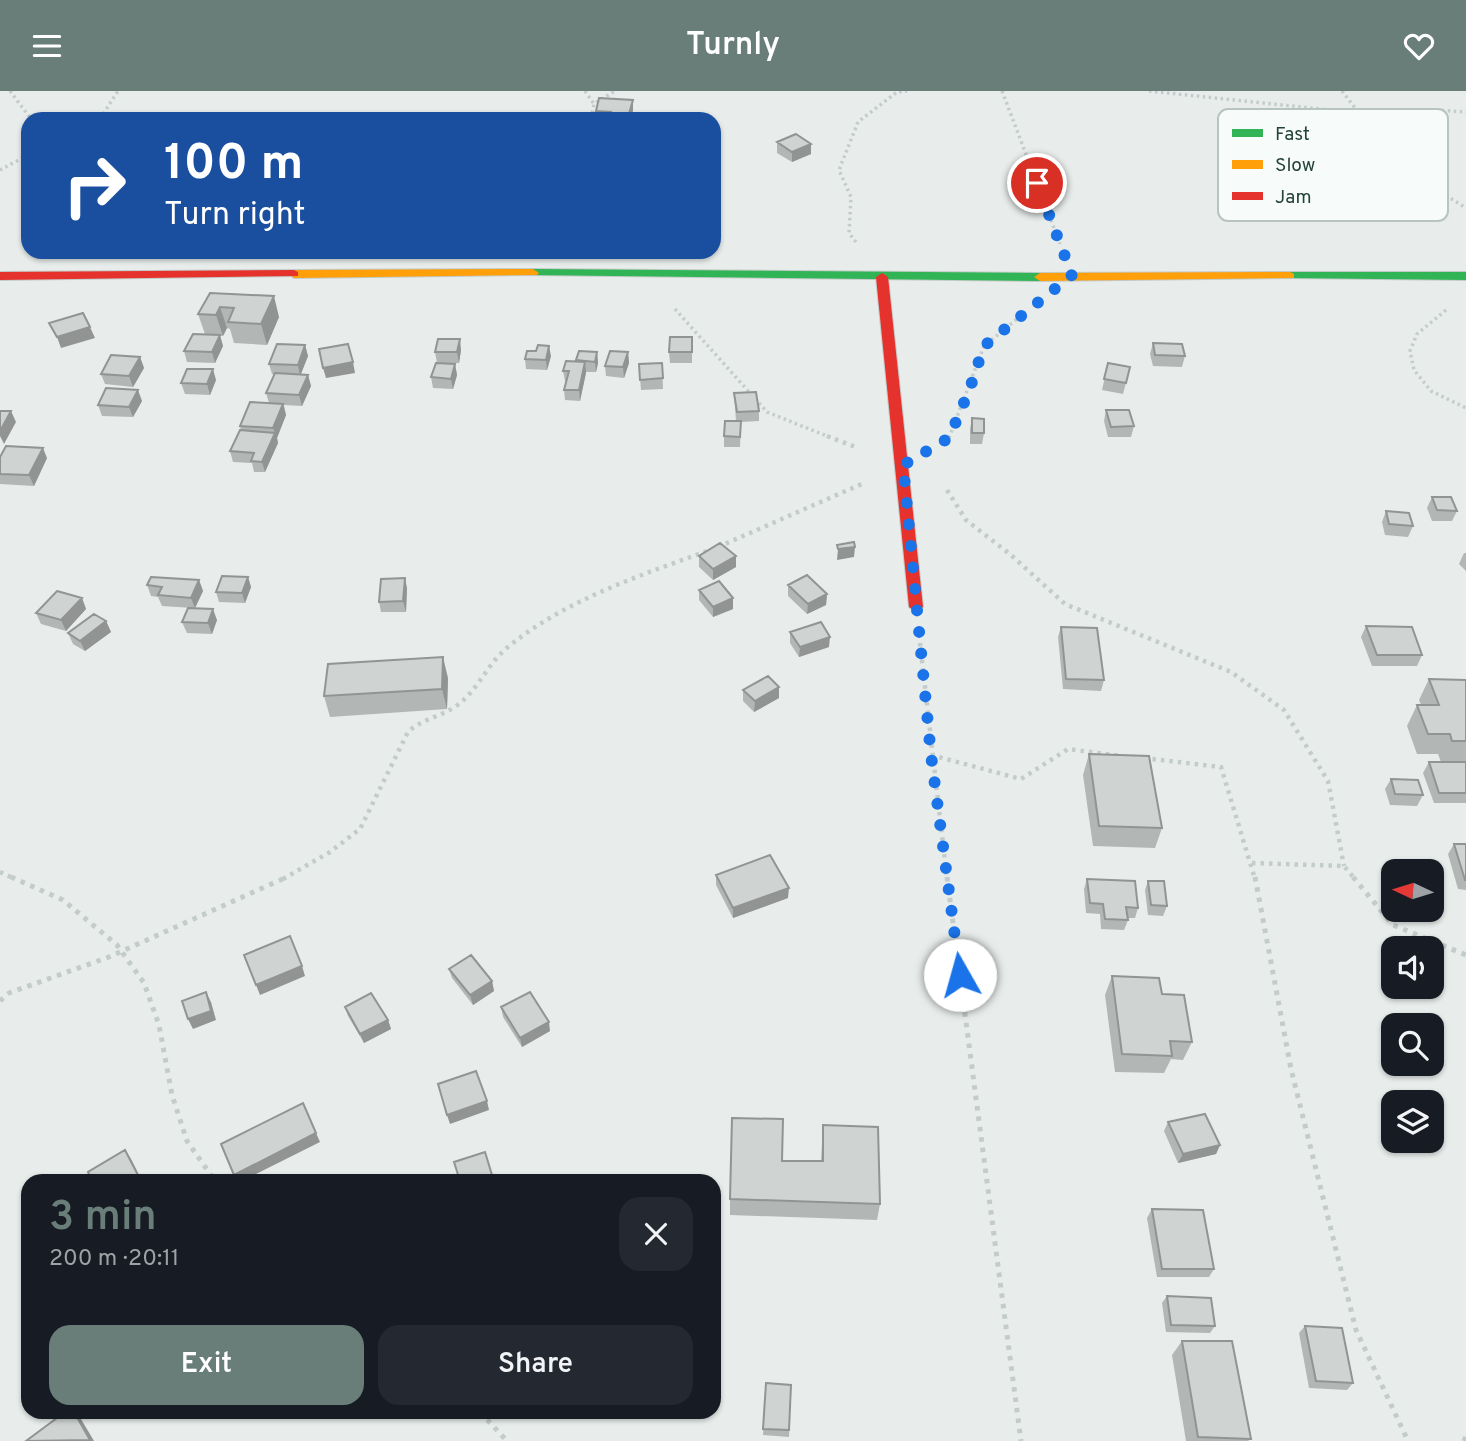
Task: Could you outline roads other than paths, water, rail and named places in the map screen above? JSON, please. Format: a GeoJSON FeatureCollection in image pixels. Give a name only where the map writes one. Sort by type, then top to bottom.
{"type":"FeatureCollection","features":[{"type":"Feature","properties":{"kind":"street"},"geometry":{"type":"LineString","coordinates":[[0,276],[485,273],[882,277],[1463,276]]}},
{"type":"Feature","properties":{"kind":"street"},"geometry":{"type":"LineString","coordinates":[[882,277],[916,607]]}}]}
